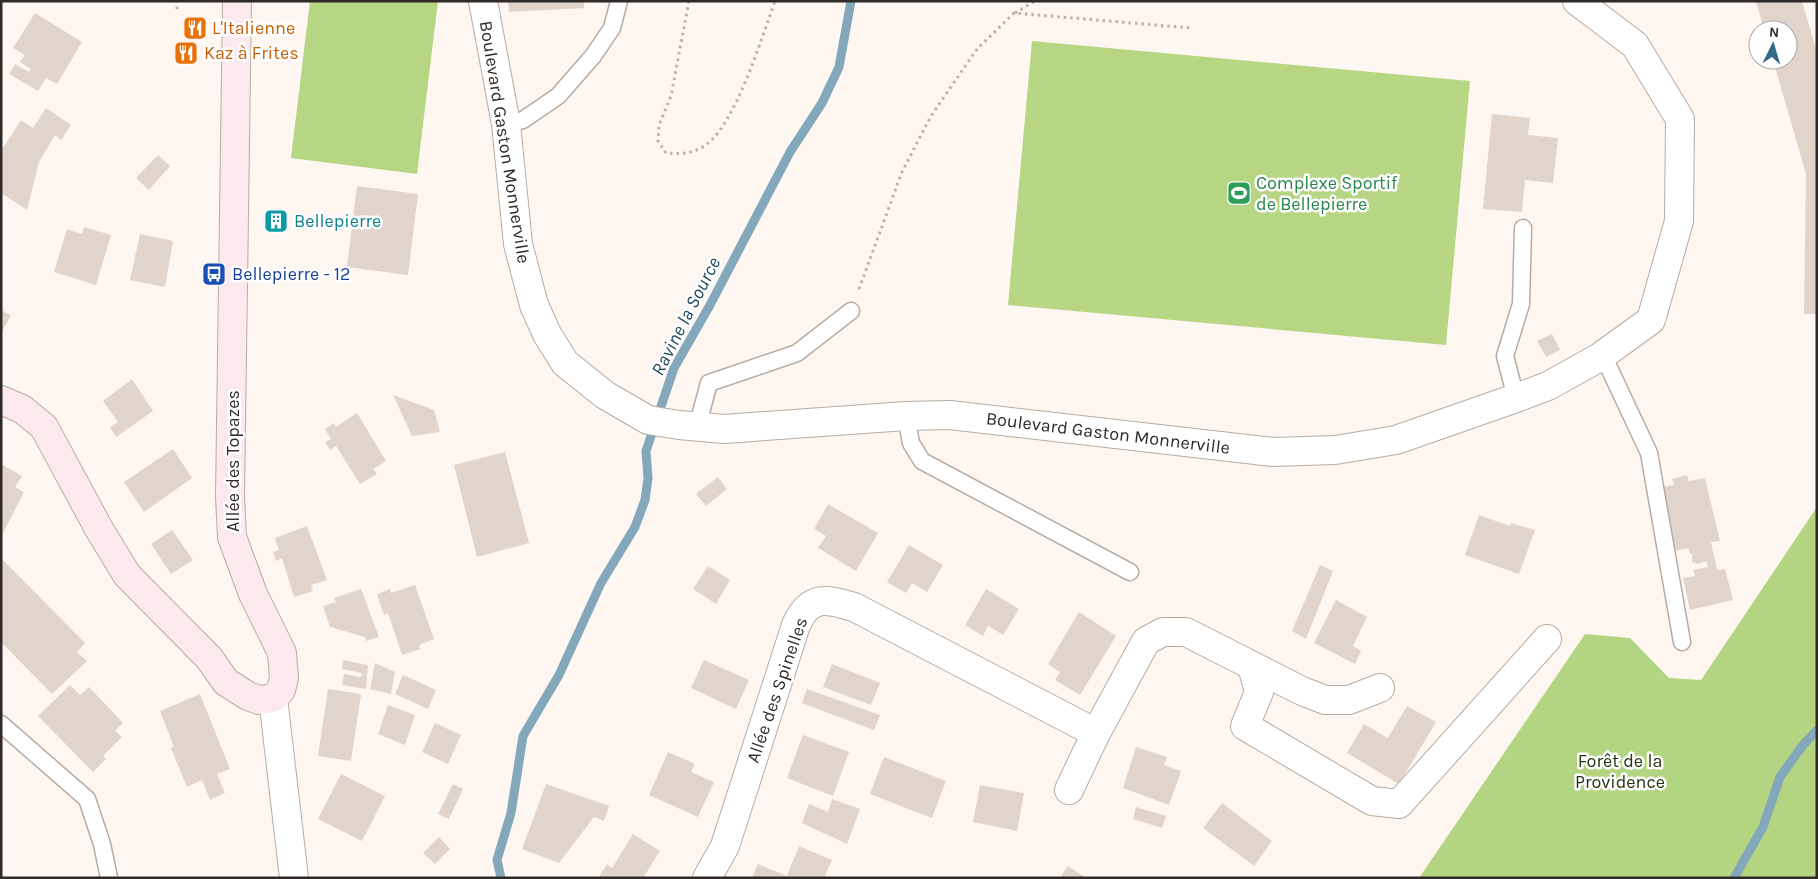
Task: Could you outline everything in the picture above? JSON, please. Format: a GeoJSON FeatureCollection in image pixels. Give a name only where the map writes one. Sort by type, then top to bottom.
{"type":"FeatureCollection","features":[{"type":"Feature","properties":{"kind":"main road","name":"Allée des Topazes"},"geometry":{"type":"LineString","coordinates":[[237,1],[230,497],[232,537],[253,594],[282,653],[284,678],[281,690],[273,698]]}},
{"type":"Feature","properties":{"kind":"main road"},"geometry":{"type":"LineString","coordinates":[[1,400],[22,409],[44,427],[99,529],[127,574],[209,658],[226,682],[248,696],[259,700],[273,698]]}},
{"type":"Feature","properties":{"kind":"street","name":"Boulevard Gaston Monnerville"},"geometry":{"type":"LineString","coordinates":[[483,1],[506,124],[518,244],[534,305],[547,334],[564,363],[605,395],[648,420],[724,429],[906,416],[950,415],[1273,452],[1335,450],[1396,440],[1516,398],[1548,386],[1602,355],[1650,320],[1679,221],[1680,119],[1635,45],[1577,1]]}},
{"type":"Feature","properties":{"kind":"street","name":"Allée des Spinelles"},"geometry":{"type":"LineString","coordinates":[[708,878],[725,846],[796,625],[803,610],[815,602],[834,602],[854,607],[1096,733]]}},
{"type":"Feature","properties":{"kind":"street"},"geometry":{"type":"LineString","coordinates":[[1069,790],[1096,733],[1146,641],[1163,632],[1186,632],[1302,691],[1325,700],[1349,700],[1380,688]]}},
{"type":"Feature","properties":{"kind":"street"},"geometry":{"type":"LineString","coordinates":[[1252,666],[1259,692],[1245,726],[1372,801],[1399,804],[1548,639]]}},
{"type":"Feature","properties":{"kind":"street"},"geometry":{"type":"LineString","coordinates":[[273,698],[294,878]]}},
{"type":"Feature","properties":{"kind":"lane"},"geometry":{"type":"LineString","coordinates":[[506,124],[524,120],[558,96],[593,56],[612,28],[619,1]]}},
{"type":"Feature","properties":{"kind":"lane"},"geometry":{"type":"LineString","coordinates":[[1516,398],[1505,356],[1521,304],[1523,228]]}},
{"type":"Feature","properties":{"kind":"lane"},"geometry":{"type":"LineString","coordinates":[[688,426],[709,383],[797,353],[851,311]]}},
{"type":"Feature","properties":{"kind":"lane"},"geometry":{"type":"LineString","coordinates":[[1602,355],[1649,453],[1682,642]]}},
{"type":"Feature","properties":{"kind":"lane"},"geometry":{"type":"LineString","coordinates":[[906,416],[911,443],[922,461],[1130,572]]}},
{"type":"Feature","properties":{"kind":"lane"},"geometry":{"type":"LineString","coordinates":[[1,724],[88,799],[102,844],[109,878]]}},
{"type":"Feature","properties":{"kind":"path"},"geometry":{"type":"LineString","coordinates":[[177,1],[177,9]]}},
{"type":"Feature","properties":{"kind":"path"},"geometry":{"type":"LineString","coordinates":[[689,1],[671,96],[659,125],[658,141],[666,153],[685,154],[706,144],[722,128],[744,83],[775,1]]}},
{"type":"Feature","properties":{"kind":"path"},"geometry":{"type":"LineString","coordinates":[[851,311],[902,172],[931,116],[977,49],[1014,13],[1035,1]]}},
{"type":"Feature","properties":{"kind":"path"},"geometry":{"type":"LineString","coordinates":[[1014,13],[1191,28]]}},
{"type":"Feature","properties":{"kind":"green space"},"geometry":{"type":"Polygon","coordinates":[[[310,1],[438,1],[417,174],[291,158],[310,1]]]}},
{"type":"Feature","properties":{"kind":"green space","name":"Complexe Sportif de Bellepierre"},"geometry":{"type":"Polygon","coordinates":[[[1032,41],[1470,81],[1446,345],[1008,305],[1032,41]]]}},
{"type":"Feature","properties":{"kind":"green space","name":"Forêt de la Providence"},"geometry":{"type":"Polygon","coordinates":[[[1817,507],[1817,878],[1419,878],[1585,634],[1630,638],[1669,678],[1701,680],[1817,507]]]}},
{"type":"Feature","properties":{"kind":"building"},"geometry":{"type":"Polygon","coordinates":[[[508,1],[584,1],[584,8],[509,12],[508,1]]]}},
{"type":"Feature","properties":{"kind":"building"},"geometry":{"type":"Polygon","coordinates":[[[1756,1],[1802,1],[1817,53],[1817,314],[1804,314],[1806,174],[1776,70],[1798,70],[1798,20],[1761,20],[1756,1]]]}},
{"type":"Feature","properties":{"kind":"building"},"geometry":{"type":"Polygon","coordinates":[[[35,13],[82,42],[57,84],[46,78],[38,91],[9,74],[15,64],[29,72],[31,69],[20,62],[25,55],[13,48],[35,13]]]}},
{"type":"Feature","properties":{"kind":"building"},"geometry":{"type":"Polygon","coordinates":[[[46,108],[71,125],[61,140],[55,135],[39,162],[27,210],[1,193],[1,151],[21,120],[33,128],[46,108]]]}},
{"type":"Feature","properties":{"kind":"building"},"geometry":{"type":"Polygon","coordinates":[[[1492,114],[1530,118],[1528,135],[1558,138],[1553,183],[1525,180],[1522,212],[1483,209],[1492,114]]]}},
{"type":"Feature","properties":{"kind":"building"},"geometry":{"type":"Polygon","coordinates":[[[158,155],[170,166],[149,190],[136,178],[158,155]]]}},
{"type":"Feature","properties":{"kind":"building"},"geometry":{"type":"Polygon","coordinates":[[[357,186],[418,194],[408,275],[347,267],[357,186]]]}},
{"type":"Feature","properties":{"kind":"building","name":"Bellepierre"},"geometry":{"type":"Polygon","coordinates":[[[271,214],[282,214],[282,229],[270,229],[271,214]]]}},
{"type":"Feature","properties":{"kind":"building"},"geometry":{"type":"Polygon","coordinates":[[[84,227],[111,235],[96,285],[54,272],[67,229],[82,234],[84,227]]]}},
{"type":"Feature","properties":{"kind":"building"},"geometry":{"type":"Polygon","coordinates":[[[140,234],[173,241],[165,287],[130,280],[140,234]]]}},
{"type":"Feature","properties":{"kind":"building"},"geometry":{"type":"Polygon","coordinates":[[[1,310],[11,315],[1,334],[1,310]]]}},
{"type":"Feature","properties":{"kind":"building"},"geometry":{"type":"Polygon","coordinates":[[[1552,334],[1560,350],[1546,357],[1537,341],[1552,334]]]}},
{"type":"Feature","properties":{"kind":"building"},"geometry":{"type":"Polygon","coordinates":[[[132,379],[153,411],[116,437],[110,427],[118,422],[103,401],[132,379]]]}},
{"type":"Feature","properties":{"kind":"building"},"geometry":{"type":"Polygon","coordinates":[[[393,395],[434,410],[440,432],[412,436],[393,395]]]}},
{"type":"Feature","properties":{"kind":"building"},"geometry":{"type":"Polygon","coordinates":[[[357,413],[386,461],[373,469],[377,474],[360,484],[336,446],[330,450],[325,442],[331,439],[325,429],[334,423],[336,427],[357,413]]]}},
{"type":"Feature","properties":{"kind":"building"},"geometry":{"type":"Polygon","coordinates":[[[173,449],[192,478],[144,512],[124,482],[173,449]]]}},
{"type":"Feature","properties":{"kind":"building"},"geometry":{"type":"Polygon","coordinates":[[[505,452],[529,543],[477,557],[454,465],[505,452]]]}},
{"type":"Feature","properties":{"kind":"building"},"geometry":{"type":"Polygon","coordinates":[[[1,464],[22,476],[15,487],[24,492],[3,533],[1,532],[1,464]]]}},
{"type":"Feature","properties":{"kind":"building"},"geometry":{"type":"Polygon","coordinates":[[[1687,475],[1689,481],[1705,478],[1720,541],[1711,542],[1717,570],[1725,569],[1733,600],[1690,610],[1683,578],[1695,576],[1693,570],[1708,567],[1706,561],[1698,564],[1692,562],[1692,553],[1690,554],[1688,548],[1676,551],[1662,487],[1674,485],[1672,479],[1687,475]]]}},
{"type":"Feature","properties":{"kind":"building"},"geometry":{"type":"Polygon","coordinates":[[[718,477],[727,489],[706,506],[696,494],[718,477]]]}},
{"type":"Feature","properties":{"kind":"building"},"geometry":{"type":"Polygon","coordinates":[[[828,504],[878,533],[856,571],[818,548],[826,536],[814,529],[828,504]]]}},
{"type":"Feature","properties":{"kind":"building"},"geometry":{"type":"Polygon","coordinates":[[[1479,515],[1510,526],[1511,523],[1535,530],[1519,574],[1465,555],[1479,515]]]}},
{"type":"Feature","properties":{"kind":"building"},"geometry":{"type":"Polygon","coordinates":[[[307,526],[327,580],[311,585],[313,591],[294,597],[282,558],[276,561],[273,552],[279,550],[275,538],[307,526]]]}},
{"type":"Feature","properties":{"kind":"building"},"geometry":{"type":"Polygon","coordinates":[[[172,530],[193,560],[171,574],[151,544],[172,530]]]}},
{"type":"Feature","properties":{"kind":"building"},"geometry":{"type":"Polygon","coordinates":[[[909,545],[943,565],[927,592],[912,583],[906,593],[887,582],[909,545]]]}},
{"type":"Feature","properties":{"kind":"building"},"geometry":{"type":"Polygon","coordinates":[[[1,558],[85,643],[77,652],[87,661],[52,694],[1,642],[1,558]]]}},
{"type":"Feature","properties":{"kind":"building"},"geometry":{"type":"Polygon","coordinates":[[[1320,565],[1333,571],[1306,639],[1292,631],[1320,565]]]}},
{"type":"Feature","properties":{"kind":"building"},"geometry":{"type":"Polygon","coordinates":[[[708,566],[730,580],[716,604],[693,589],[708,566]]]}},
{"type":"Feature","properties":{"kind":"building"},"geometry":{"type":"Polygon","coordinates":[[[415,585],[434,639],[419,645],[420,649],[402,655],[388,613],[384,615],[377,594],[390,589],[391,593],[415,585]]]}},
{"type":"Feature","properties":{"kind":"building"},"geometry":{"type":"Polygon","coordinates":[[[361,589],[379,637],[366,641],[365,637],[330,627],[323,606],[336,602],[334,598],[361,589]]]}},
{"type":"Feature","properties":{"kind":"building"},"geometry":{"type":"Polygon","coordinates":[[[986,589],[1019,609],[1003,635],[988,626],[983,636],[965,625],[986,589]]]}},
{"type":"Feature","properties":{"kind":"building"},"geometry":{"type":"Polygon","coordinates":[[[1336,600],[1367,617],[1353,646],[1361,651],[1355,664],[1314,643],[1336,600]]]}},
{"type":"Feature","properties":{"kind":"building"},"geometry":{"type":"Polygon","coordinates":[[[1079,612],[1116,636],[1080,695],[1055,680],[1060,672],[1048,664],[1079,612]]]}},
{"type":"Feature","properties":{"kind":"building"},"geometry":{"type":"Polygon","coordinates":[[[343,660],[368,665],[366,689],[342,685],[344,674],[361,677],[362,673],[342,669],[343,660]]]}},
{"type":"Feature","properties":{"kind":"building"},"geometry":{"type":"Polygon","coordinates":[[[704,660],[749,680],[736,709],[691,688],[704,660]]]}},
{"type":"Feature","properties":{"kind":"building"},"geometry":{"type":"Polygon","coordinates":[[[375,663],[395,672],[391,694],[370,689],[375,663]]]}},
{"type":"Feature","properties":{"kind":"building"},"geometry":{"type":"Polygon","coordinates":[[[832,664],[880,683],[871,705],[823,687],[832,664]]]}},
{"type":"Feature","properties":{"kind":"building"},"geometry":{"type":"Polygon","coordinates":[[[403,675],[436,690],[428,709],[395,694],[403,675]]]}},
{"type":"Feature","properties":{"kind":"building"},"geometry":{"type":"Polygon","coordinates":[[[70,685],[80,695],[89,687],[123,723],[115,731],[122,737],[103,756],[106,759],[93,772],[38,716],[70,685]]]}},
{"type":"Feature","properties":{"kind":"building"},"geometry":{"type":"Polygon","coordinates":[[[328,689],[361,694],[351,761],[318,756],[328,689]]]}},
{"type":"Feature","properties":{"kind":"building"},"geometry":{"type":"Polygon","coordinates":[[[807,689],[880,715],[874,730],[802,703],[807,689]]]}},
{"type":"Feature","properties":{"kind":"building"},"geometry":{"type":"Polygon","coordinates":[[[200,694],[230,769],[217,774],[225,793],[210,800],[202,780],[187,787],[171,748],[174,747],[160,711],[200,694]]]}},
{"type":"Feature","properties":{"kind":"building"},"geometry":{"type":"Polygon","coordinates":[[[388,705],[415,715],[405,745],[378,734],[388,705]]]}},
{"type":"Feature","properties":{"kind":"building"},"geometry":{"type":"Polygon","coordinates":[[[1407,706],[1436,722],[1399,784],[1347,753],[1364,724],[1388,738],[1407,706]]]}},
{"type":"Feature","properties":{"kind":"building"},"geometry":{"type":"Polygon","coordinates":[[[435,723],[461,735],[448,764],[422,752],[435,723]]]}},
{"type":"Feature","properties":{"kind":"building"},"geometry":{"type":"Polygon","coordinates":[[[803,735],[849,752],[833,796],[787,778],[803,735]]]}},
{"type":"Feature","properties":{"kind":"building"},"geometry":{"type":"Polygon","coordinates":[[[1136,747],[1167,757],[1164,765],[1181,771],[1169,805],[1123,788],[1136,747]]]}},
{"type":"Feature","properties":{"kind":"building"},"geometry":{"type":"Polygon","coordinates":[[[668,752],[695,764],[691,772],[714,782],[698,817],[649,795],[668,752]]]}},
{"type":"Feature","properties":{"kind":"building"},"geometry":{"type":"Polygon","coordinates":[[[884,757],[946,781],[932,818],[870,794],[884,757]]]}},
{"type":"Feature","properties":{"kind":"building"},"geometry":{"type":"Polygon","coordinates":[[[341,774],[385,796],[362,841],[318,819],[341,774]]]}},
{"type":"Feature","properties":{"kind":"building"},"geometry":{"type":"Polygon","coordinates":[[[453,784],[463,789],[449,819],[438,814],[453,784]]]}},
{"type":"Feature","properties":{"kind":"building"},"geometry":{"type":"Polygon","coordinates":[[[546,784],[609,806],[604,821],[594,817],[559,863],[522,849],[546,784]]]}},
{"type":"Feature","properties":{"kind":"building"},"geometry":{"type":"Polygon","coordinates":[[[980,785],[1024,793],[1017,831],[973,822],[980,785]]]}},
{"type":"Feature","properties":{"kind":"building"},"geometry":{"type":"Polygon","coordinates":[[[832,799],[860,809],[847,844],[802,823],[809,804],[828,812],[832,799]]]}},
{"type":"Feature","properties":{"kind":"building"},"geometry":{"type":"Polygon","coordinates":[[[1222,803],[1272,841],[1254,866],[1203,828],[1222,803]]]}},
{"type":"Feature","properties":{"kind":"building"},"geometry":{"type":"Polygon","coordinates":[[[1136,807],[1166,816],[1162,828],[1133,819],[1136,807]]]}},
{"type":"Feature","properties":{"kind":"building"},"geometry":{"type":"Polygon","coordinates":[[[633,834],[660,851],[643,878],[598,878],[607,864],[612,868],[633,834]]]}},
{"type":"Feature","properties":{"kind":"building"},"geometry":{"type":"Polygon","coordinates":[[[439,837],[450,849],[435,864],[423,853],[439,837]]]}},
{"type":"Feature","properties":{"kind":"building"},"geometry":{"type":"Polygon","coordinates":[[[799,846],[832,860],[824,878],[752,878],[758,864],[787,876],[799,846]]]}},
{"type":"Feature","properties":{"kind":"building"},"geometry":{"type":"Polygon","coordinates":[[[1068,866],[1086,878],[1060,878],[1068,866]]]}},
{"type":"Feature","properties":{"kind":"waterway","name":"Ravine la Source"},"geometry":{"type":"LineString","coordinates":[[501,878],[497,860],[511,813],[523,736],[559,675],[601,583],[635,527],[645,500],[648,478],[646,451],[674,368],[710,305],[790,152],[822,103],[839,67],[851,1]]}},
{"type":"Feature","properties":{"kind":"waterway"},"geometry":{"type":"LineString","coordinates":[[1734,878],[1763,827],[1780,777],[1803,745],[1817,730]]}},
{"type":"Feature","properties":{"kind":"place","name":"L'Italienne"},"geometry":{"type":"Point","coordinates":[195,28]}},
{"type":"Feature","properties":{"kind":"place","name":"Kaz à Frites"},"geometry":{"type":"Point","coordinates":[186,53]}},
{"type":"Feature","properties":{"kind":"place","name":"Complexe Sportif de Bellepierre"},"geometry":{"type":"Point","coordinates":[1239,193]}},
{"type":"Feature","properties":{"kind":"place","name":"Bellepierre"},"geometry":{"type":"Point","coordinates":[276,221]}},
{"type":"Feature","properties":{"kind":"place","name":"Bellepierre - 12"},"geometry":{"type":"Point","coordinates":[214,274]}}]}
